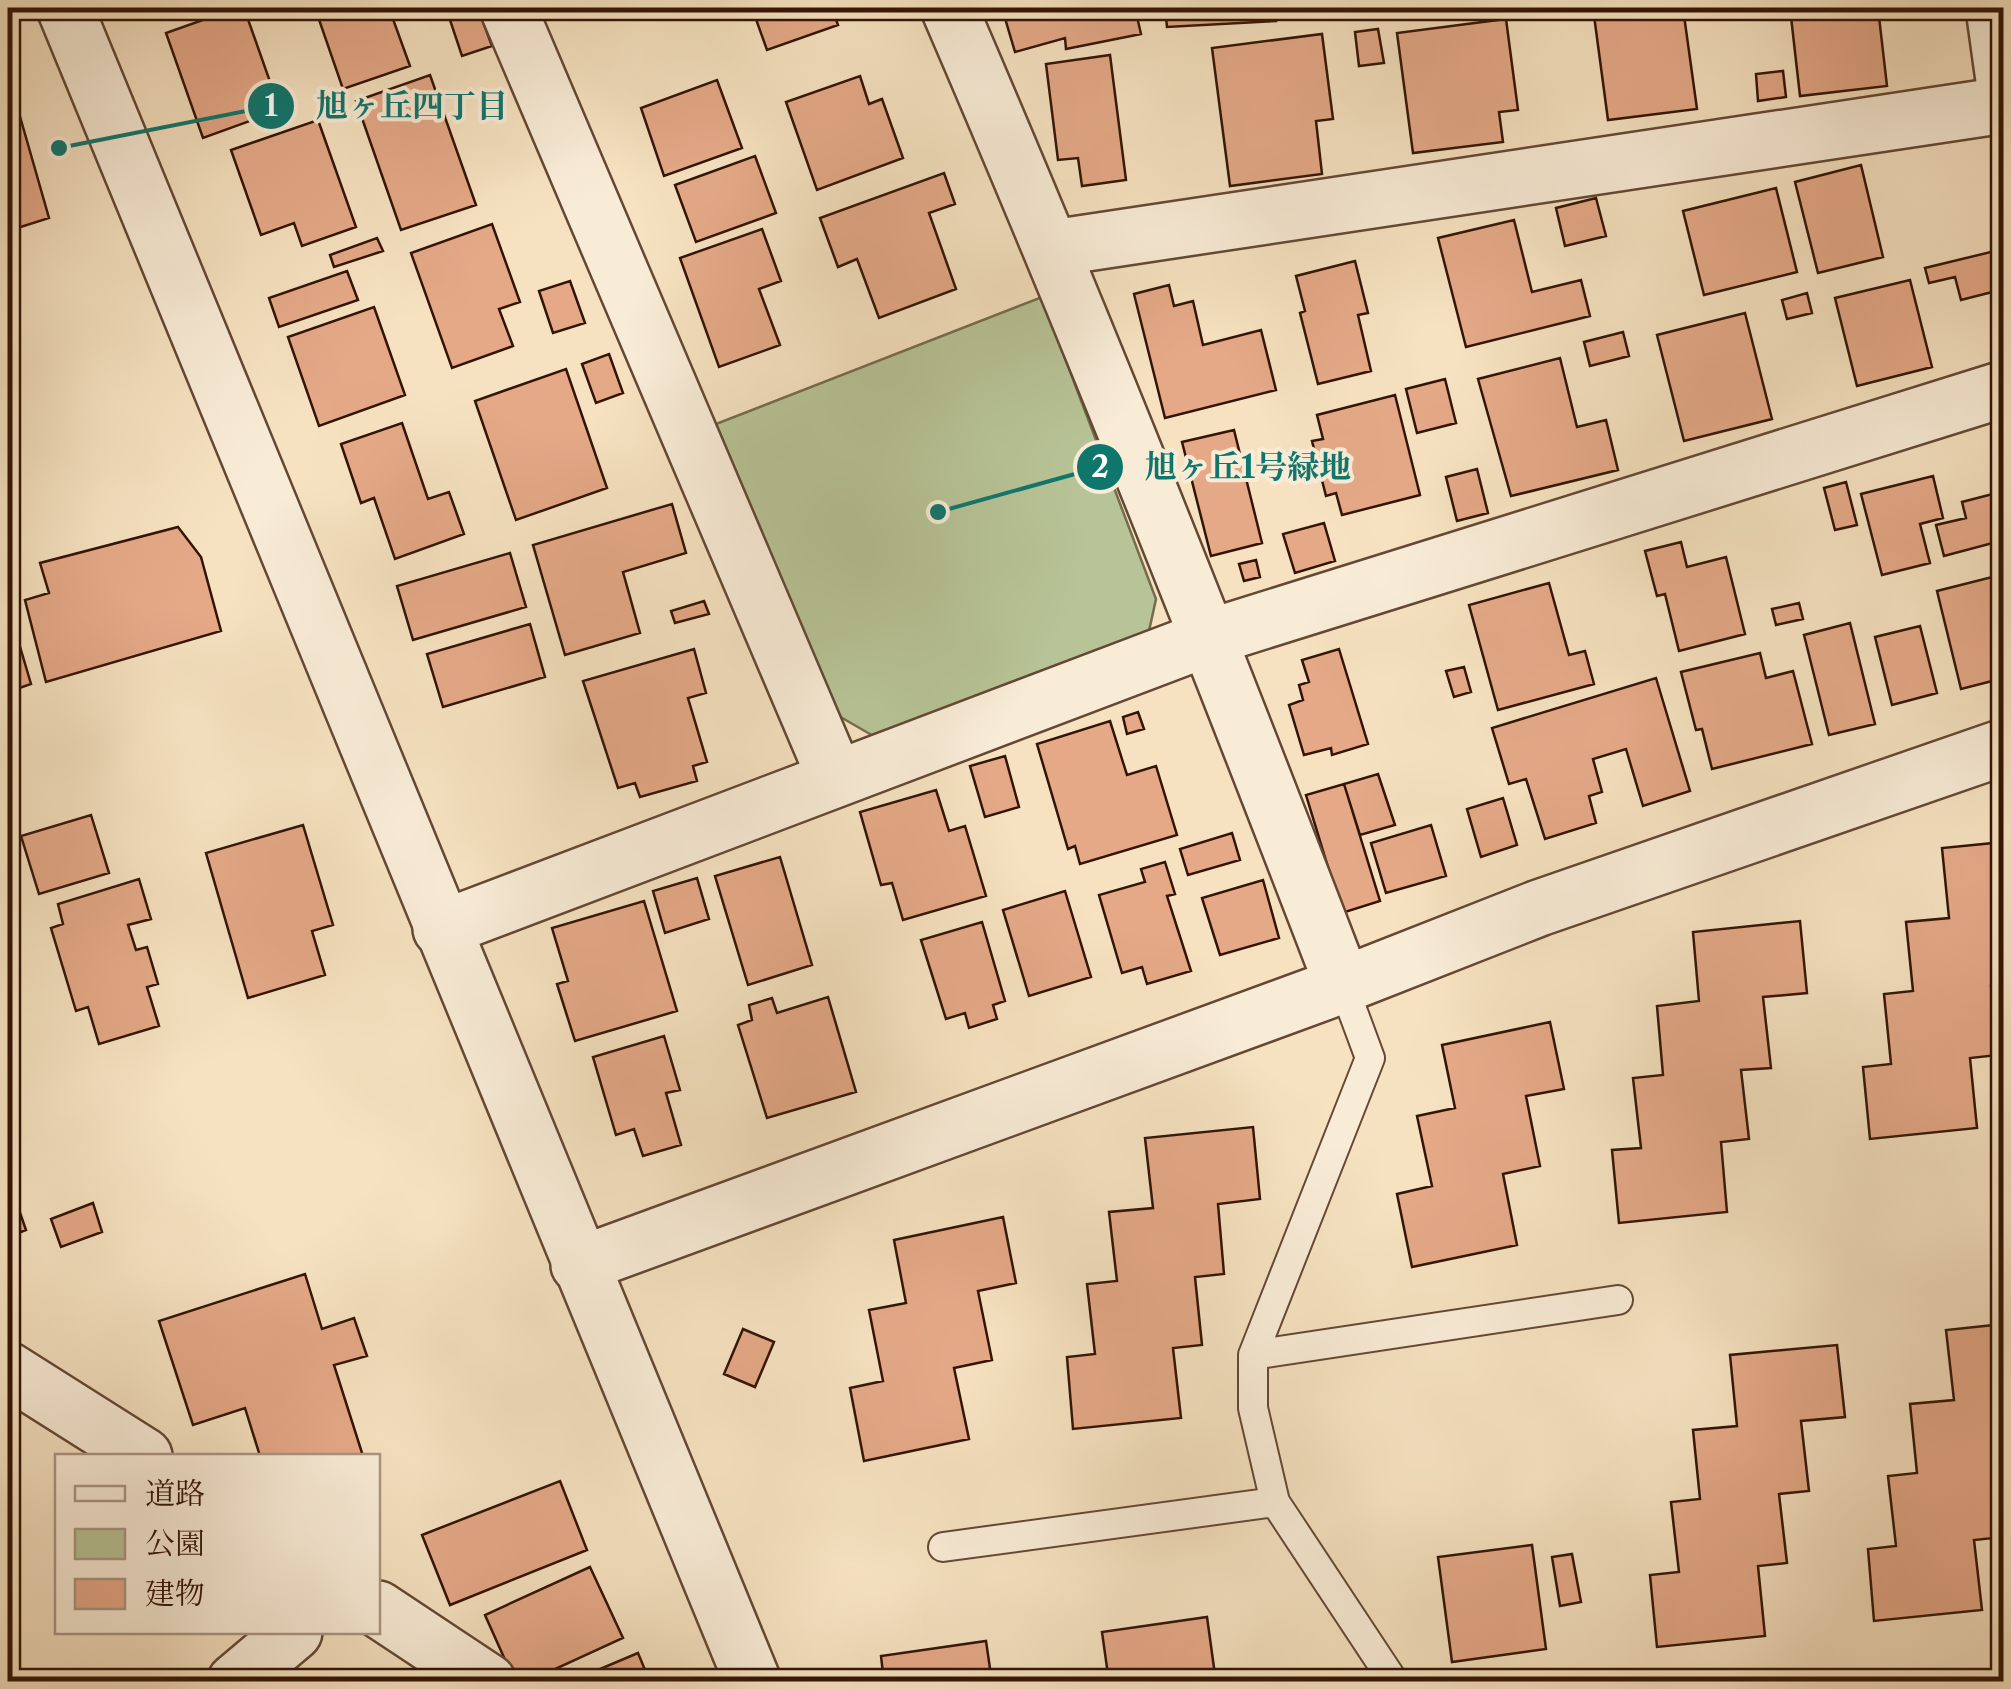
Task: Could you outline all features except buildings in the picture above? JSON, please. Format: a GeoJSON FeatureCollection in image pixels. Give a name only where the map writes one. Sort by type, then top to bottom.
{"type":"FeatureCollection","features":[{"type":"Feature","properties":{"kind":"street"},"geometry":{"type":"LineString","coordinates":[[65,8],[752,1682]]}},
{"type":"Feature","properties":{"kind":"street"},"geometry":{"type":"LineString","coordinates":[[508,8],[836,779]]}},
{"type":"Feature","properties":{"kind":"street"},"geometry":{"type":"LineString","coordinates":[[949,8],[1211,636],[1343,985]]}},
{"type":"Feature","properties":{"kind":"street"},"geometry":{"type":"LineString","coordinates":[[1994,8],[2004,80]]}},
{"type":"Feature","properties":{"kind":"street"},"geometry":{"type":"LineString","coordinates":[[1052,248],[2004,105]]}},
{"type":"Feature","properties":{"kind":"street"},"geometry":{"type":"LineString","coordinates":[[442,928],[1211,636],[2004,389]]}},
{"type":"Feature","properties":{"kind":"street"},"geometry":{"type":"LineString","coordinates":[[578,1265],[1343,985],[1590,890],[2004,747]]}},
{"type":"Feature","properties":{"kind":"street"},"geometry":{"type":"LineString","coordinates":[[8,1370],[141,1454]]}},
{"type":"Feature","properties":{"kind":"street"},"geometry":{"type":"LineString","coordinates":[[380,1610],[488,1682]]}},
{"type":"Feature","properties":{"kind":"street"},"geometry":{"type":"LineString","coordinates":[[235,1682],[292,1634]]}},
{"type":"Feature","properties":{"kind":"lane"},"geometry":{"type":"LineString","coordinates":[[1343,985],[1370,1058],[1253,1355],[1253,1408],[1275,1502],[1394,1682]]}},
{"type":"Feature","properties":{"kind":"lane"},"geometry":{"type":"LineString","coordinates":[[1253,1355],[1618,1300]]}},
{"type":"Feature","properties":{"kind":"lane"},"geometry":{"type":"LineString","coordinates":[[942,1547],[1275,1502]]}},
{"type":"Feature","properties":{"kind":"green space"},"geometry":{"type":"Polygon","coordinates":[[[1042,297],[1156,599],[1147,640],[875,737],[837,715],[716,424],[1042,297]]]}},
{"type":"Feature","properties":{"kind":"place","name":"旭ヶ丘四丁目"},"geometry":{"type":"Point","coordinates":[59,148]}},
{"type":"Feature","properties":{"kind":"place","name":"旭ヶ丘1号緑地"},"geometry":{"type":"Point","coordinates":[938,512]}}]}
